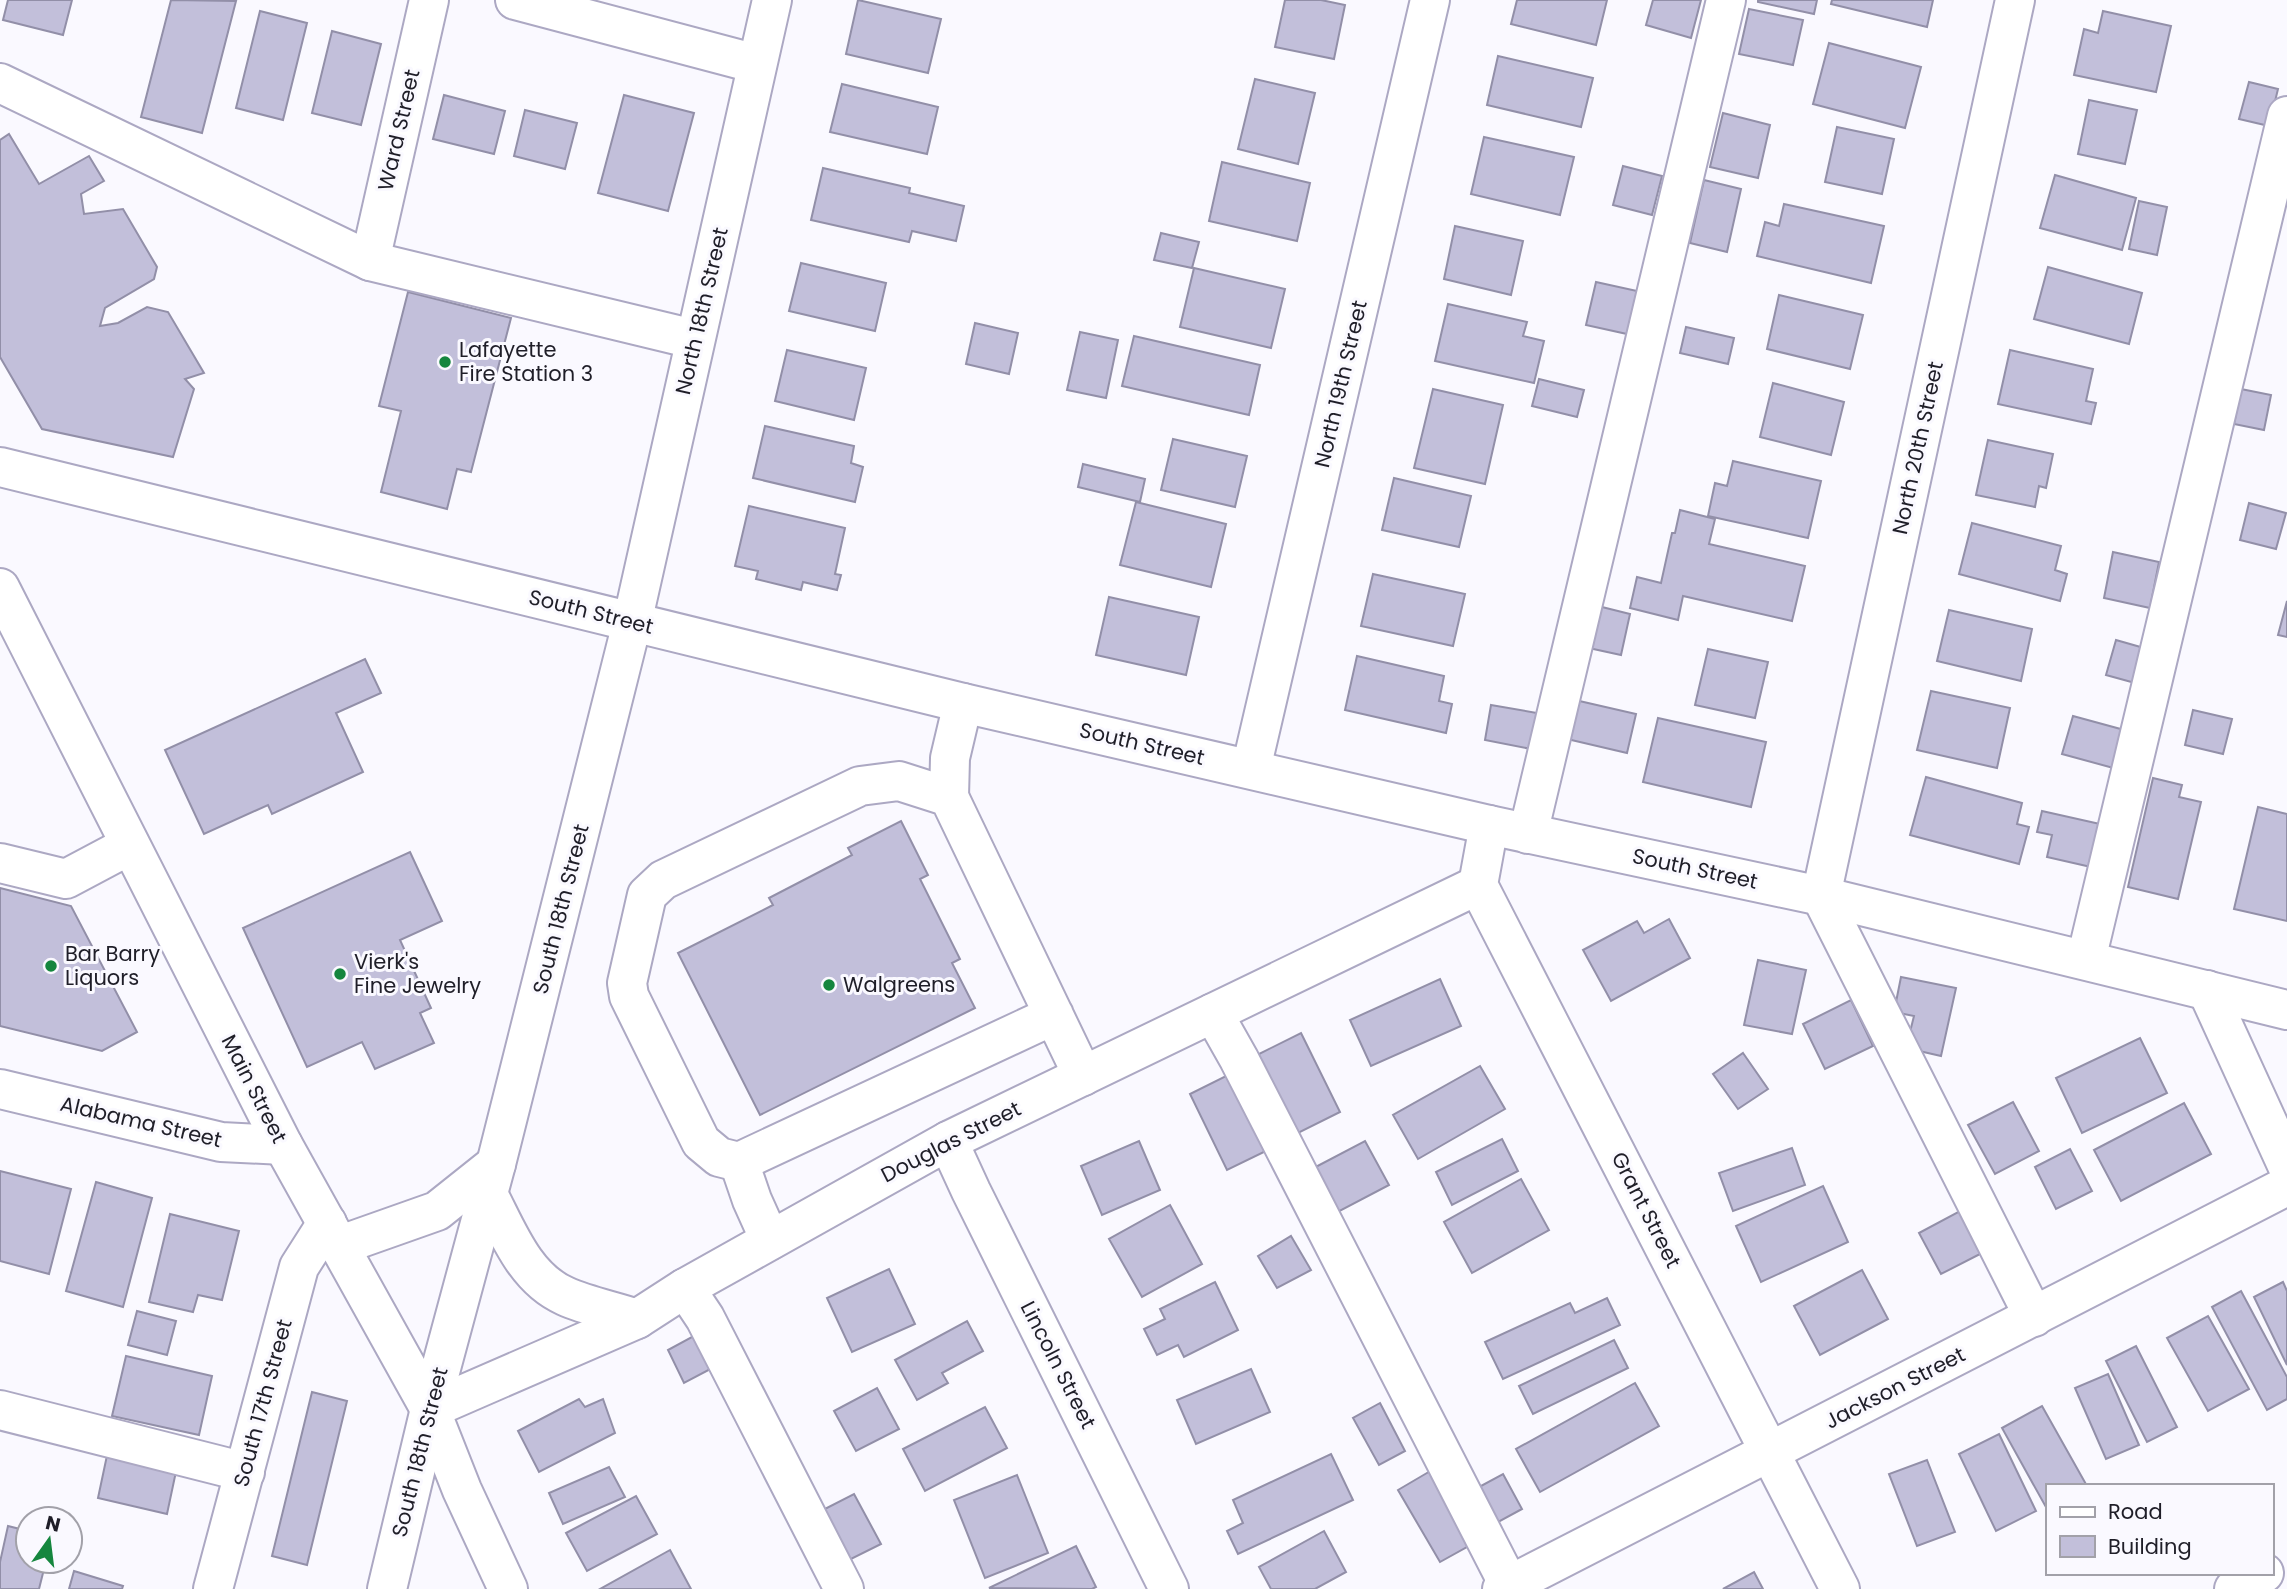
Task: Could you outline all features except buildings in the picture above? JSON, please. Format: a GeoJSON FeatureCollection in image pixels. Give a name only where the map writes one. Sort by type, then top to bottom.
{"type":"FeatureCollection","features":[{"type":"Feature","properties":{"kind":"street","name":"Ward Street"},"geometry":{"type":"LineString","coordinates":[[370,261],[429,0]]}},
{"type":"Feature","properties":{"kind":"street"},"geometry":{"type":"LineString","coordinates":[[515,0],[757,64]]}},
{"type":"Feature","properties":{"kind":"street","name":"North 18th Street"},"geometry":{"type":"LineString","coordinates":[[632,623],[772,0]]}},
{"type":"Feature","properties":{"kind":"street","name":"North 19th Street"},"geometry":{"type":"LineString","coordinates":[[1251,769],[1430,0]]}},
{"type":"Feature","properties":{"kind":"street"},"geometry":{"type":"LineString","coordinates":[[1528,834],[1726,0]]}},
{"type":"Feature","properties":{"kind":"street","name":"North 20th Street"},"geometry":{"type":"LineString","coordinates":[[1821,896],[2015,0]]}},
{"type":"Feature","properties":{"kind":"street"},"geometry":{"type":"LineString","coordinates":[[0,83],[370,261],[677,335]]}},
{"type":"Feature","properties":{"kind":"street"},"geometry":{"type":"LineString","coordinates":[[2086,960],[2287,116]]}},
{"type":"Feature","properties":{"kind":"street","name":"South Street"},"geometry":{"type":"LineString","coordinates":[[0,467],[963,703],[1528,834],[1821,896],[2287,1010]]}},
{"type":"Feature","properties":{"kind":"street","name":"Main Street"},"geometry":{"type":"LineString","coordinates":[[0,588],[283,1146],[430,1409],[462,1490],[508,1589]]}},
{"type":"Feature","properties":{"kind":"street","name":"South 18th Street"},"geometry":{"type":"LineString","coordinates":[[387,1589],[430,1409],[492,1179],[632,623]]}},
{"type":"Feature","properties":{"kind":"street"},"geometry":{"type":"LineString","coordinates":[[963,703],[950,758],[949,797],[1083,1076]]}},
{"type":"Feature","properties":{"kind":"street"},"geometry":{"type":"LineString","coordinates":[[949,797],[899,781],[860,786],[663,880],[647,895],[627,983],[629,996],[701,1142],[719,1157],[739,1162],[1054,1015]]}},
{"type":"Feature","properties":{"kind":"street"},"geometry":{"type":"LineString","coordinates":[[1478,885],[1489,825]]}},
{"type":"Feature","properties":{"kind":"street"},"geometry":{"type":"LineString","coordinates":[[0,863],[66,879],[131,845]]}},
{"type":"Feature","properties":{"kind":"street","name":"Douglas Street"},"geometry":{"type":"LineString","coordinates":[[430,1409],[637,1319],[685,1288],[948,1141],[1478,885]]}},
{"type":"Feature","properties":{"kind":"street","name":"Grant Street"},"geometry":{"type":"LineString","coordinates":[[1478,885],[1840,1589]]}},
{"type":"Feature","properties":{"kind":"street"},"geometry":{"type":"LineString","coordinates":[[1821,896],[2034,1317]]}},
{"type":"Feature","properties":{"kind":"street"},"geometry":{"type":"LineString","coordinates":[[2207,990],[2287,1165]]}},
{"type":"Feature","properties":{"kind":"street"},"geometry":{"type":"LineString","coordinates":[[1213,1013],[1239,1059],[1505,1587]]}},
{"type":"Feature","properties":{"kind":"street","name":"Alabama Street"},"geometry":{"type":"LineString","coordinates":[[0,1089],[221,1142],[283,1146]]}},
{"type":"Feature","properties":{"kind":"street","name":"Lincoln Street"},"geometry":{"type":"LineString","coordinates":[[948,1141],[1170,1589]]}},
{"type":"Feature","properties":{"kind":"street"},"geometry":{"type":"LineString","coordinates":[[739,1162],[770,1240]]}},
{"type":"Feature","properties":{"kind":"street"},"geometry":{"type":"LineString","coordinates":[[332,1235],[437,1211],[492,1179],[522,1257],[535,1276],[563,1296],[637,1319]]}},
{"type":"Feature","properties":{"kind":"street","name":"Jackson Street"},"geometry":{"type":"LineString","coordinates":[[1505,1587],[2287,1186]]}},
{"type":"Feature","properties":{"kind":"street","name":"South 17th Street"},"geometry":{"type":"LineString","coordinates":[[213,1589],[299,1266],[332,1235]]}},
{"type":"Feature","properties":{"kind":"street"},"geometry":{"type":"LineString","coordinates":[[685,1288],[705,1318],[845,1589]]}},
{"type":"Feature","properties":{"kind":"street"},"geometry":{"type":"LineString","coordinates":[[0,1410],[245,1472]]}},
{"type":"Feature","properties":{"kind":"street"},"geometry":{"type":"LineString","coordinates":[[2234,1589],[2260,1575]]}},
{"type":"Feature","properties":{"kind":"place","name":"Lafayette Fire Station 3"},"geometry":{"type":"Point","coordinates":[445,362]}},
{"type":"Feature","properties":{"kind":"place","name":"Bar Barry Liquors"},"geometry":{"type":"Point","coordinates":[51,966]}},
{"type":"Feature","properties":{"kind":"place","name":"Vierk's Fine Jewelry"},"geometry":{"type":"Point","coordinates":[340,974]}},
{"type":"Feature","properties":{"kind":"place","name":"Walgreens"},"geometry":{"type":"Point","coordinates":[829,985]}}]}
